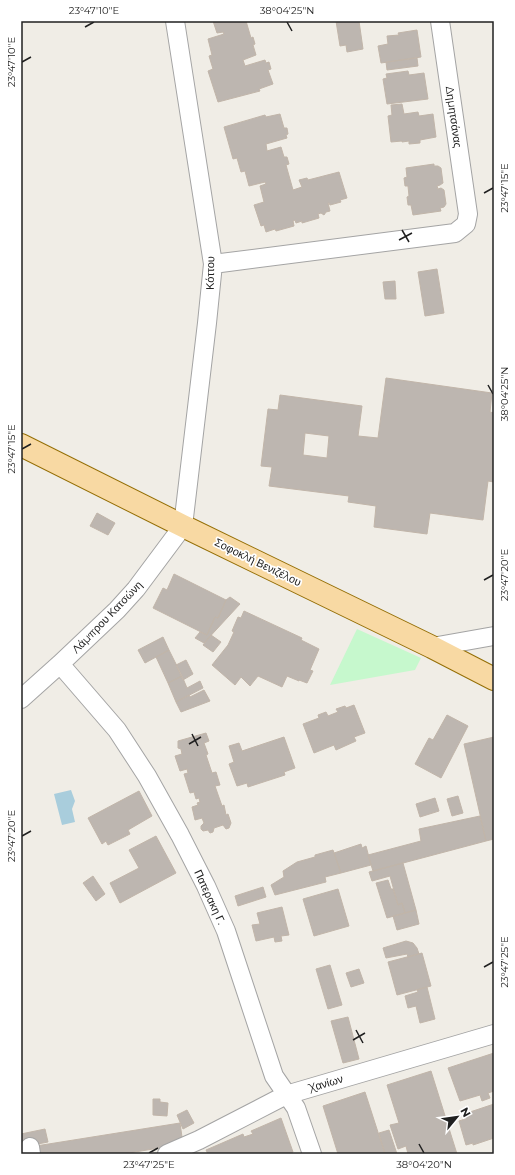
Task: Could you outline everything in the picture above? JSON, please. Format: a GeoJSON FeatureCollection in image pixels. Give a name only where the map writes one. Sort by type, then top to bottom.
{"type":"FeatureCollection","features":[{"type":"Feature","properties":{"kind":"main road","name":"Σοφοκλή Βενιζέλου"},"geometry":{"type":"LineString","coordinates":[[21,445],[183,526],[432,646],[494,679]]}},
{"type":"Feature","properties":{"kind":"street","name":"Κόττου"},"geometry":{"type":"LineString","coordinates":[[175,21],[213,264],[183,526]]}},
{"type":"Feature","properties":{"kind":"street","name":"Δημητσάνας"},"geometry":{"type":"LineString","coordinates":[[213,264],[455,233],[466,224],[468,214],[440,21]]}},
{"type":"Feature","properties":{"kind":"street","name":"Λάμπρου Κατσώνη"},"geometry":{"type":"LineString","coordinates":[[21,698],[60,664],[136,589],[183,526]]}},
{"type":"Feature","properties":{"kind":"street"},"geometry":{"type":"LineString","coordinates":[[432,646],[494,636]]}},
{"type":"Feature","properties":{"kind":"street","name":"Πατερακη Γ."},"geometry":{"type":"LineString","coordinates":[[60,664],[117,730],[147,776],[180,835],[206,886],[226,931],[274,1076],[296,1108],[312,1154]]}},
{"type":"Feature","properties":{"kind":"street","name":"Χανίων"},"geometry":{"type":"LineString","coordinates":[[167,1154],[199,1140],[286,1095],[494,1034]]}},
{"type":"Feature","properties":{"kind":"green space"},"geometry":{"type":"Polygon","coordinates":[[[357,629],[421,658],[415,670],[330,685],[357,629]]]}},
{"type":"Feature","properties":{"kind":"water"},"geometry":{"type":"Polygon","coordinates":[[[71,790],[75,801],[72,809],[75,822],[62,825],[54,794],[71,790]]]}},
{"type":"Feature","properties":{"kind":"building"},"geometry":{"type":"Polygon","coordinates":[[[213,21],[246,21],[251,38],[253,37],[255,44],[253,45],[256,55],[243,60],[245,66],[265,60],[266,63],[269,62],[271,69],[268,70],[273,84],[259,89],[260,91],[218,102],[208,71],[213,69],[209,56],[212,55],[208,39],[224,34],[223,32],[217,33],[213,21]]]}},
{"type":"Feature","properties":{"kind":"building"},"geometry":{"type":"Polygon","coordinates":[[[336,21],[359,21],[363,49],[347,52],[346,45],[340,46],[336,21]]]}},
{"type":"Feature","properties":{"kind":"building"},"geometry":{"type":"Polygon","coordinates":[[[417,30],[421,57],[381,63],[378,46],[388,44],[387,36],[399,35],[398,33],[417,30]]]}},
{"type":"Feature","properties":{"kind":"building"},"geometry":{"type":"Polygon","coordinates":[[[417,58],[418,66],[387,70],[386,62],[417,58]]]}},
{"type":"Feature","properties":{"kind":"building"},"geometry":{"type":"Polygon","coordinates":[[[408,71],[409,75],[424,73],[428,99],[387,104],[383,79],[387,78],[386,74],[408,71]]]}},
{"type":"Feature","properties":{"kind":"building"},"geometry":{"type":"Polygon","coordinates":[[[402,104],[404,114],[418,112],[419,116],[433,114],[436,137],[420,140],[420,143],[409,144],[409,141],[391,142],[388,116],[392,115],[391,105],[402,104]]]}},
{"type":"Feature","properties":{"kind":"building"},"geometry":{"type":"Polygon","coordinates":[[[280,114],[284,128],[287,128],[287,138],[266,144],[267,151],[281,147],[284,157],[287,157],[289,164],[286,165],[293,190],[302,187],[299,180],[307,178],[308,180],[339,172],[347,198],[340,200],[341,202],[330,205],[328,203],[330,211],[326,212],[324,215],[321,213],[318,214],[319,218],[302,223],[302,221],[296,223],[295,220],[293,221],[294,226],[266,232],[264,225],[261,226],[254,205],[264,202],[260,186],[266,184],[265,182],[249,186],[245,171],[241,172],[237,158],[233,159],[224,127],[265,115],[266,117],[280,114]]]}},
{"type":"Feature","properties":{"kind":"building"},"geometry":{"type":"Polygon","coordinates":[[[434,164],[434,166],[441,168],[443,183],[437,186],[438,189],[441,188],[444,190],[446,204],[444,207],[440,208],[441,211],[413,215],[411,205],[408,205],[408,186],[405,186],[404,178],[407,177],[406,168],[434,164]]]}},
{"type":"Feature","properties":{"kind":"building"},"geometry":{"type":"Polygon","coordinates":[[[437,269],[444,313],[425,316],[418,272],[437,269]]]}},
{"type":"Feature","properties":{"kind":"building"},"geometry":{"type":"Polygon","coordinates":[[[395,281],[396,299],[385,299],[383,282],[395,281]]]}},
{"type":"Feature","properties":{"kind":"building"},"geometry":{"type":"Polygon","coordinates":[[[386,378],[492,393],[490,412],[494,413],[494,482],[488,481],[483,520],[430,513],[427,534],[374,527],[376,506],[348,502],[349,496],[269,486],[272,467],[261,466],[268,409],[278,410],[280,395],[362,406],[358,436],[378,438],[386,378]],[[305,433],[303,455],[327,458],[329,436],[305,433]]]}},
{"type":"Feature","properties":{"kind":"building"},"geometry":{"type":"Polygon","coordinates":[[[97,513],[115,523],[108,535],[90,526],[97,513]]]}},
{"type":"Feature","properties":{"kind":"building"},"geometry":{"type":"Polygon","coordinates":[[[174,574],[226,600],[218,618],[215,617],[207,635],[153,608],[163,588],[167,590],[174,574]]]}},
{"type":"Feature","properties":{"kind":"building"},"geometry":{"type":"Polygon","coordinates":[[[230,597],[240,604],[204,643],[195,638],[200,632],[207,635],[215,617],[218,618],[226,600],[230,597]]]}},
{"type":"Feature","properties":{"kind":"building"},"geometry":{"type":"Polygon","coordinates":[[[244,611],[302,638],[301,640],[319,649],[310,670],[313,671],[307,683],[287,676],[282,687],[258,676],[250,686],[241,677],[235,685],[212,665],[228,645],[234,632],[232,631],[238,617],[241,618],[244,611]]]}},
{"type":"Feature","properties":{"kind":"building"},"geometry":{"type":"Polygon","coordinates":[[[211,635],[221,642],[213,652],[203,645],[211,635]]]}},
{"type":"Feature","properties":{"kind":"building"},"geometry":{"type":"Polygon","coordinates":[[[163,637],[169,650],[145,663],[138,650],[163,637]]]}},
{"type":"Feature","properties":{"kind":"building"},"geometry":{"type":"Polygon","coordinates":[[[169,650],[182,676],[168,683],[156,657],[169,650]]]}},
{"type":"Feature","properties":{"kind":"building"},"geometry":{"type":"Polygon","coordinates":[[[186,660],[193,674],[183,680],[176,665],[186,660]]]}},
{"type":"Feature","properties":{"kind":"building"},"geometry":{"type":"Polygon","coordinates":[[[182,676],[187,688],[200,681],[203,688],[176,702],[168,683],[182,676]]]}},
{"type":"Feature","properties":{"kind":"building"},"geometry":{"type":"Polygon","coordinates":[[[204,690],[210,701],[181,712],[176,702],[189,695],[190,697],[204,690]]]}},
{"type":"Feature","properties":{"kind":"building"},"geometry":{"type":"Polygon","coordinates":[[[354,705],[365,733],[354,737],[356,741],[336,750],[334,745],[314,753],[303,724],[319,718],[318,715],[326,712],[328,716],[338,712],[336,709],[354,705]]]}},
{"type":"Feature","properties":{"kind":"building"},"geometry":{"type":"Polygon","coordinates":[[[447,715],[468,726],[441,778],[415,764],[429,738],[433,740],[447,715]]]}},
{"type":"Feature","properties":{"kind":"building"},"geometry":{"type":"Polygon","coordinates":[[[206,733],[209,741],[204,743],[208,754],[206,755],[212,773],[216,772],[220,785],[215,786],[222,806],[224,805],[226,815],[228,814],[231,823],[229,828],[226,829],[223,825],[214,828],[213,832],[210,833],[208,830],[203,831],[201,829],[201,826],[204,823],[202,818],[195,820],[192,807],[198,805],[197,803],[200,802],[199,798],[196,799],[194,792],[190,793],[184,774],[188,773],[187,769],[180,771],[175,756],[182,754],[181,749],[178,748],[178,741],[206,733]]]}},
{"type":"Feature","properties":{"kind":"building"},"geometry":{"type":"Polygon","coordinates":[[[284,737],[295,768],[284,772],[285,775],[248,787],[247,783],[237,786],[229,764],[234,762],[229,746],[239,743],[242,751],[284,737]]]}},
{"type":"Feature","properties":{"kind":"building"},"geometry":{"type":"Polygon","coordinates":[[[494,737],[494,839],[486,841],[464,744],[494,737]]]}},
{"type":"Feature","properties":{"kind":"building"},"geometry":{"type":"Polygon","coordinates":[[[139,791],[152,816],[128,830],[130,834],[108,845],[106,841],[102,844],[88,818],[139,791]]]}},
{"type":"Feature","properties":{"kind":"building"},"geometry":{"type":"Polygon","coordinates":[[[458,796],[463,813],[452,816],[447,799],[458,796]]]}},
{"type":"Feature","properties":{"kind":"building"},"geometry":{"type":"Polygon","coordinates":[[[435,798],[439,811],[420,817],[416,804],[435,798]]]}},
{"type":"Feature","properties":{"kind":"building"},"geometry":{"type":"Polygon","coordinates":[[[480,816],[486,841],[373,871],[368,855],[421,841],[419,829],[480,816]]]}},
{"type":"Feature","properties":{"kind":"building"},"geometry":{"type":"Polygon","coordinates":[[[156,836],[176,873],[120,903],[110,883],[139,868],[129,850],[156,836]]]}},
{"type":"Feature","properties":{"kind":"building"},"geometry":{"type":"Polygon","coordinates":[[[361,844],[362,848],[366,846],[371,865],[341,873],[334,853],[361,844]]]}},
{"type":"Feature","properties":{"kind":"building"},"geometry":{"type":"Polygon","coordinates":[[[333,850],[341,873],[325,877],[326,882],[275,895],[271,885],[284,877],[283,871],[297,862],[333,850]]]}},
{"type":"Feature","properties":{"kind":"building"},"geometry":{"type":"Polygon","coordinates":[[[403,863],[416,910],[405,913],[402,903],[398,905],[390,876],[372,881],[369,872],[403,863]]]}},
{"type":"Feature","properties":{"kind":"building"},"geometry":{"type":"Polygon","coordinates":[[[93,876],[105,894],[96,901],[83,883],[93,876]]]}},
{"type":"Feature","properties":{"kind":"building"},"geometry":{"type":"Polygon","coordinates":[[[388,880],[391,889],[393,889],[398,905],[402,903],[405,913],[387,918],[376,883],[388,880]]]}},
{"type":"Feature","properties":{"kind":"building"},"geometry":{"type":"Polygon","coordinates":[[[263,887],[266,897],[238,906],[235,896],[263,887]]]}},
{"type":"Feature","properties":{"kind":"building"},"geometry":{"type":"Polygon","coordinates":[[[338,889],[349,926],[314,936],[303,899],[338,889]]]}},
{"type":"Feature","properties":{"kind":"building"},"geometry":{"type":"Polygon","coordinates":[[[282,907],[289,935],[281,936],[282,941],[275,942],[274,937],[256,941],[252,925],[260,924],[257,913],[282,907]]]}},
{"type":"Feature","properties":{"kind":"building"},"geometry":{"type":"Polygon","coordinates":[[[416,910],[419,924],[397,930],[393,916],[416,910]]]}},
{"type":"Feature","properties":{"kind":"building"},"geometry":{"type":"Polygon","coordinates":[[[406,941],[413,943],[419,954],[408,957],[407,954],[386,958],[383,948],[406,941]]]}},
{"type":"Feature","properties":{"kind":"building"},"geometry":{"type":"Polygon","coordinates":[[[422,953],[431,986],[397,995],[388,962],[422,953]]]}},
{"type":"Feature","properties":{"kind":"building"},"geometry":{"type":"Polygon","coordinates":[[[330,965],[342,1005],[328,1009],[316,969],[330,965]]]}},
{"type":"Feature","properties":{"kind":"building"},"geometry":{"type":"Polygon","coordinates":[[[359,969],[364,983],[351,987],[346,973],[359,969]]]}},
{"type":"Feature","properties":{"kind":"building"},"geometry":{"type":"Polygon","coordinates":[[[427,987],[435,1019],[420,1023],[416,1006],[408,1008],[405,996],[418,992],[417,990],[427,987]]]}},
{"type":"Feature","properties":{"kind":"building"},"geometry":{"type":"Polygon","coordinates":[[[348,1017],[359,1059],[343,1063],[331,1021],[348,1017]]]}},
{"type":"Feature","properties":{"kind":"building"},"geometry":{"type":"Polygon","coordinates":[[[494,1053],[494,1091],[488,1093],[490,1098],[482,1101],[480,1095],[460,1101],[448,1068],[494,1053]]]}},
{"type":"Feature","properties":{"kind":"building"},"geometry":{"type":"Polygon","coordinates":[[[431,1071],[457,1154],[408,1154],[406,1146],[398,1149],[390,1125],[399,1123],[387,1085],[431,1071]]]}},
{"type":"Feature","properties":{"kind":"building"},"geometry":{"type":"Polygon","coordinates":[[[365,1092],[385,1154],[338,1154],[323,1106],[365,1092]]]}},
{"type":"Feature","properties":{"kind":"building"},"geometry":{"type":"Polygon","coordinates":[[[153,1099],[160,1099],[160,1102],[168,1103],[167,1116],[153,1115],[153,1099]]]}},
{"type":"Feature","properties":{"kind":"building"},"geometry":{"type":"Polygon","coordinates":[[[494,1104],[494,1138],[473,1145],[473,1143],[466,1145],[459,1121],[465,1119],[464,1114],[494,1104]]]}},
{"type":"Feature","properties":{"kind":"building"},"geometry":{"type":"Polygon","coordinates":[[[187,1110],[194,1123],[183,1129],[177,1115],[187,1110]]]}},
{"type":"Feature","properties":{"kind":"building"},"geometry":{"type":"Polygon","coordinates":[[[281,1118],[293,1152],[288,1154],[208,1154],[206,1150],[243,1134],[244,1137],[253,1134],[251,1131],[281,1118]]]}},
{"type":"Feature","properties":{"kind":"building"},"geometry":{"type":"Polygon","coordinates":[[[180,1123],[183,1144],[123,1154],[37,1154],[36,1146],[180,1123]]]}},
{"type":"Feature","properties":{"kind":"building"},"geometry":{"type":"Polygon","coordinates":[[[45,1129],[48,1142],[22,1147],[21,1134],[45,1129]]]}},
{"type":"Feature","properties":{"kind":"building"},"geometry":{"type":"Polygon","coordinates":[[[389,1130],[397,1154],[385,1154],[379,1133],[389,1130]]]}}]}
